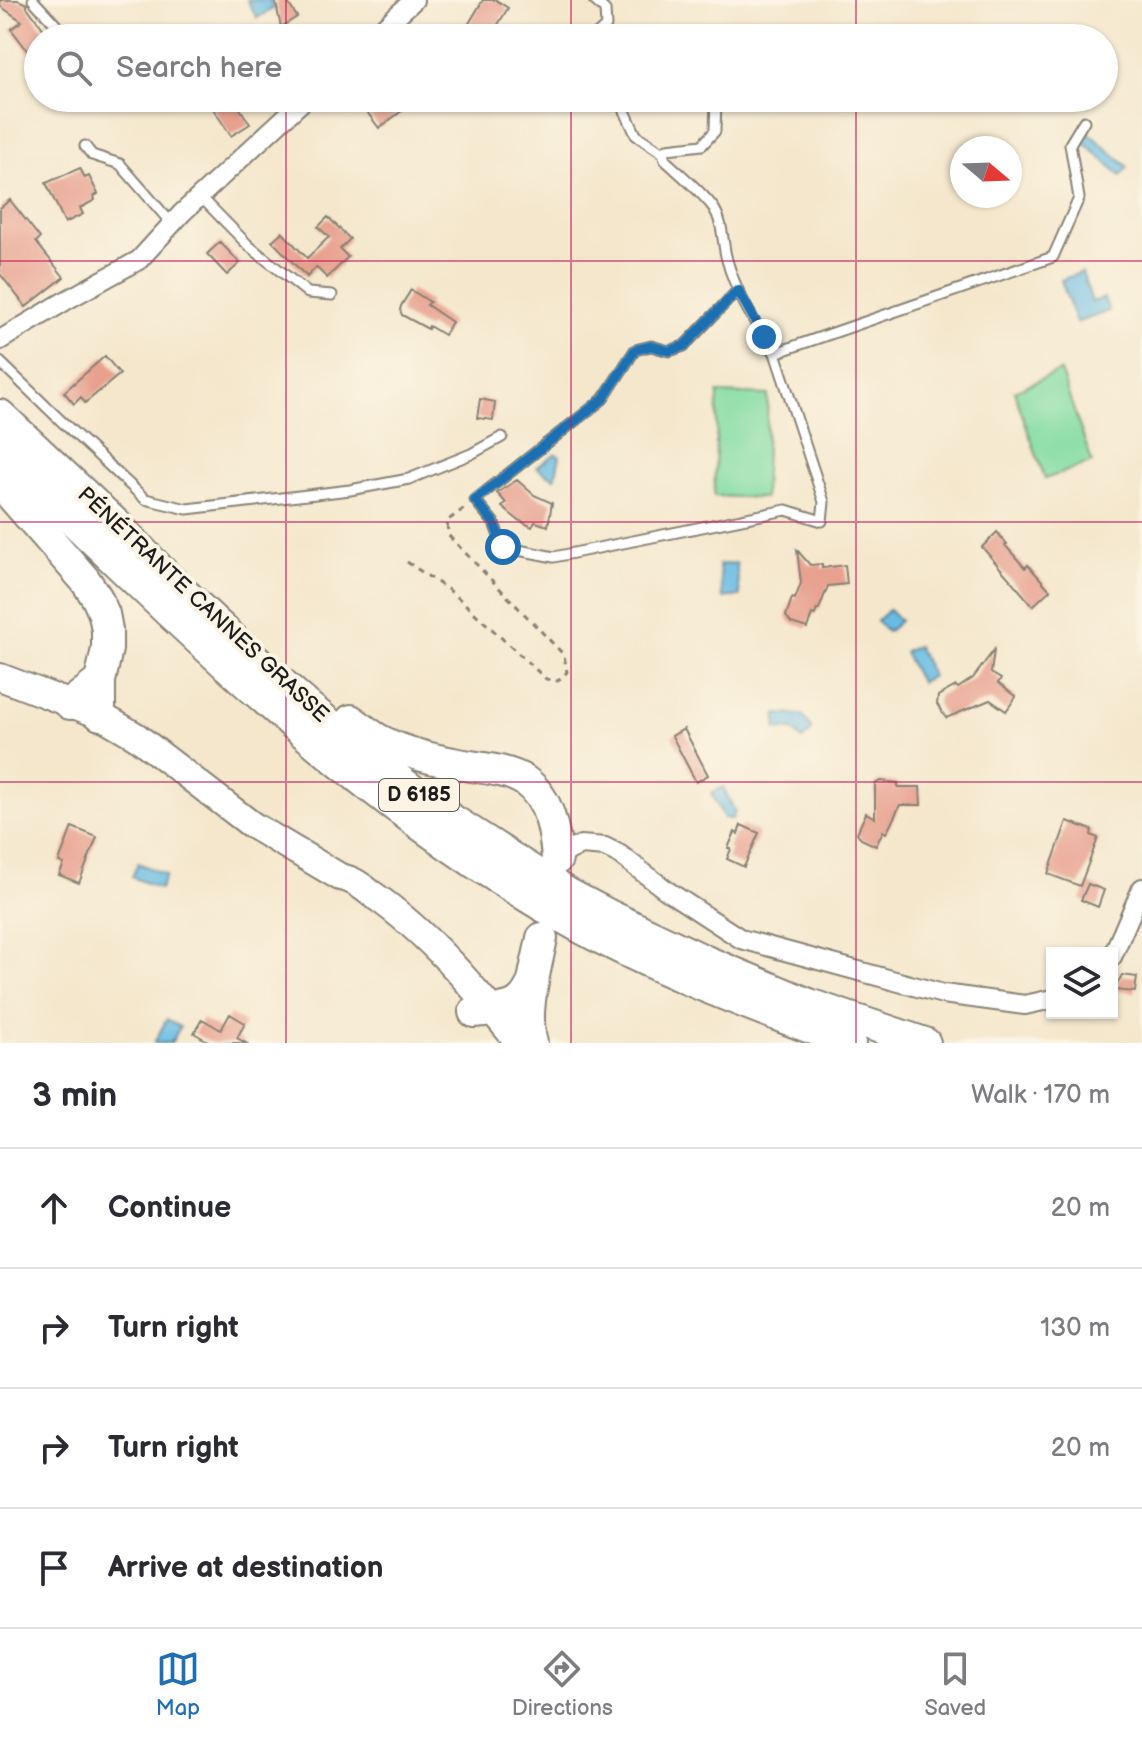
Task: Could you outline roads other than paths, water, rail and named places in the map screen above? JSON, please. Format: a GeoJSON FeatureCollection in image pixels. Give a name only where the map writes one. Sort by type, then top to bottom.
{"type":"FeatureCollection","features":[{"type":"Feature","properties":{"kind":"highway","name":"PÉNÉTRANTE CANNES GRASSE"},"geometry":{"type":"LineString","coordinates":[[0,415],[251,656],[310,708],[451,819],[567,893],[706,961],[809,1004],[925,1043]]}},
{"type":"Feature","properties":{"kind":"highway","name":"PÉNÉTRANTE CANNES GRASSE"},"geometry":{"type":"LineString","coordinates":[[0,450],[248,687],[338,763],[453,849],[573,924],[710,990],[850,1043]]}},
{"type":"Feature","properties":{"kind":"highway"},"geometry":{"type":"LineString","coordinates":[[0,483],[85,580],[104,614],[107,649],[100,681],[100,715]]}},
{"type":"Feature","properties":{"kind":"highway"},"geometry":{"type":"LineString","coordinates":[[118,526],[342,714],[378,739],[431,758],[507,774],[525,781],[538,794],[547,810],[555,833],[557,859]]}},
{"type":"Feature","properties":{"kind":"highway"},"geometry":{"type":"LineString","coordinates":[[70,704],[100,681]]}},
{"type":"Feature","properties":{"kind":"highway"},"geometry":{"type":"LineString","coordinates":[[532,1043],[529,1027],[533,982],[542,938]]}},
{"type":"Feature","properties":{"kind":"highway"},"geometry":{"type":"LineString","coordinates":[[483,1010],[508,1007],[522,1000],[533,982]]}},
{"type":"Feature","properties":{"kind":"highway"},"geometry":{"type":"LineString","coordinates":[[710,990],[810,1043]]}},
{"type":"Feature","properties":{"kind":"main road"},"geometry":{"type":"LineString","coordinates":[[0,677],[100,715],[136,736],[252,825],[340,877],[346,886],[397,920],[519,1043]]}},
{"type":"Feature","properties":{"kind":"main road"},"geometry":{"type":"LineString","coordinates":[[483,1010],[500,1043]]}},
{"type":"Feature","properties":{"kind":"street"},"geometry":{"type":"LineString","coordinates":[[387,24],[414,0]]}},
{"type":"Feature","properties":{"kind":"street"},"geometry":{"type":"LineString","coordinates":[[0,340],[139,260],[200,196],[291,112]]}},
{"type":"Feature","properties":{"kind":"street"},"geometry":{"type":"LineString","coordinates":[[557,859],[581,845],[605,847],[741,939],[943,994],[1025,1005],[1046,1000]]}},
{"type":"Feature","properties":{"kind":"street"},"geometry":{"type":"LineString","coordinates":[[1116,947],[1142,888]]}},
{"type":"Feature","properties":{"kind":"lane"},"geometry":{"type":"LineString","coordinates":[[33,0],[55,24]]}},
{"type":"Feature","properties":{"kind":"lane"},"geometry":{"type":"LineString","coordinates":[[594,0],[605,10],[606,24]]}},
{"type":"Feature","properties":{"kind":"lane"},"geometry":{"type":"LineString","coordinates":[[625,112],[636,135],[663,153],[665,160],[712,206],[719,218],[727,261],[738,290],[775,353],[824,502],[822,521],[786,510],[554,557],[503,547],[494,523],[475,500],[603,399],[635,350],[651,346],[669,351],[684,346],[738,290]]}},
{"type":"Feature","properties":{"kind":"lane"},"geometry":{"type":"LineString","coordinates":[[663,153],[667,149],[702,145],[715,131],[716,112]]}},
{"type":"Feature","properties":{"kind":"lane"},"geometry":{"type":"LineString","coordinates":[[775,353],[1053,257],[1079,198],[1070,144],[1084,121]]}},
{"type":"Feature","properties":{"kind":"lane"},"geometry":{"type":"LineString","coordinates":[[85,146],[92,155],[120,164],[172,224]]}},
{"type":"Feature","properties":{"kind":"lane"},"geometry":{"type":"LineString","coordinates":[[200,196],[249,246],[308,293],[332,295]]}},
{"type":"Feature","properties":{"kind":"lane"},"geometry":{"type":"LineString","coordinates":[[0,362],[145,499],[187,509],[350,490],[409,479],[471,454],[502,437]]}},
{"type":"Feature","properties":{"kind":"water"},"geometry":{"type":"Polygon","coordinates":[[[247,0],[270,0],[274,8],[257,18],[247,0]]]}},
{"type":"Feature","properties":{"kind":"water"},"geometry":{"type":"Polygon","coordinates":[[[1089,133],[1128,167],[1121,176],[1082,141],[1089,133]]]}},
{"type":"Feature","properties":{"kind":"water"},"geometry":{"type":"Polygon","coordinates":[[[1082,272],[1092,302],[1104,298],[1109,311],[1076,323],[1061,280],[1082,272]]]}},
{"type":"Feature","properties":{"kind":"water"},"geometry":{"type":"Polygon","coordinates":[[[555,454],[560,456],[555,478],[537,467],[555,454]]]}},
{"type":"Feature","properties":{"kind":"water"},"geometry":{"type":"Polygon","coordinates":[[[736,563],[740,596],[723,598],[719,565],[736,563]]]}},
{"type":"Feature","properties":{"kind":"water"},"geometry":{"type":"Polygon","coordinates":[[[889,610],[900,621],[887,632],[877,621],[889,610]]]}},
{"type":"Feature","properties":{"kind":"water"},"geometry":{"type":"Polygon","coordinates":[[[917,646],[932,676],[920,682],[904,652],[917,646]]]}},
{"type":"Feature","properties":{"kind":"water"},"geometry":{"type":"Polygon","coordinates":[[[777,714],[802,715],[811,727],[810,733],[802,740],[793,730],[776,729],[777,714]]]}},
{"type":"Feature","properties":{"kind":"water"},"geometry":{"type":"Polygon","coordinates":[[[723,787],[735,812],[732,819],[724,818],[711,793],[723,787]]]}},
{"type":"Feature","properties":{"kind":"water"},"geometry":{"type":"Polygon","coordinates":[[[138,863],[166,875],[160,889],[132,877],[138,863]]]}},
{"type":"Feature","properties":{"kind":"water"},"geometry":{"type":"Polygon","coordinates":[[[167,1019],[180,1027],[171,1043],[154,1043],[167,1019]]]}}]}
